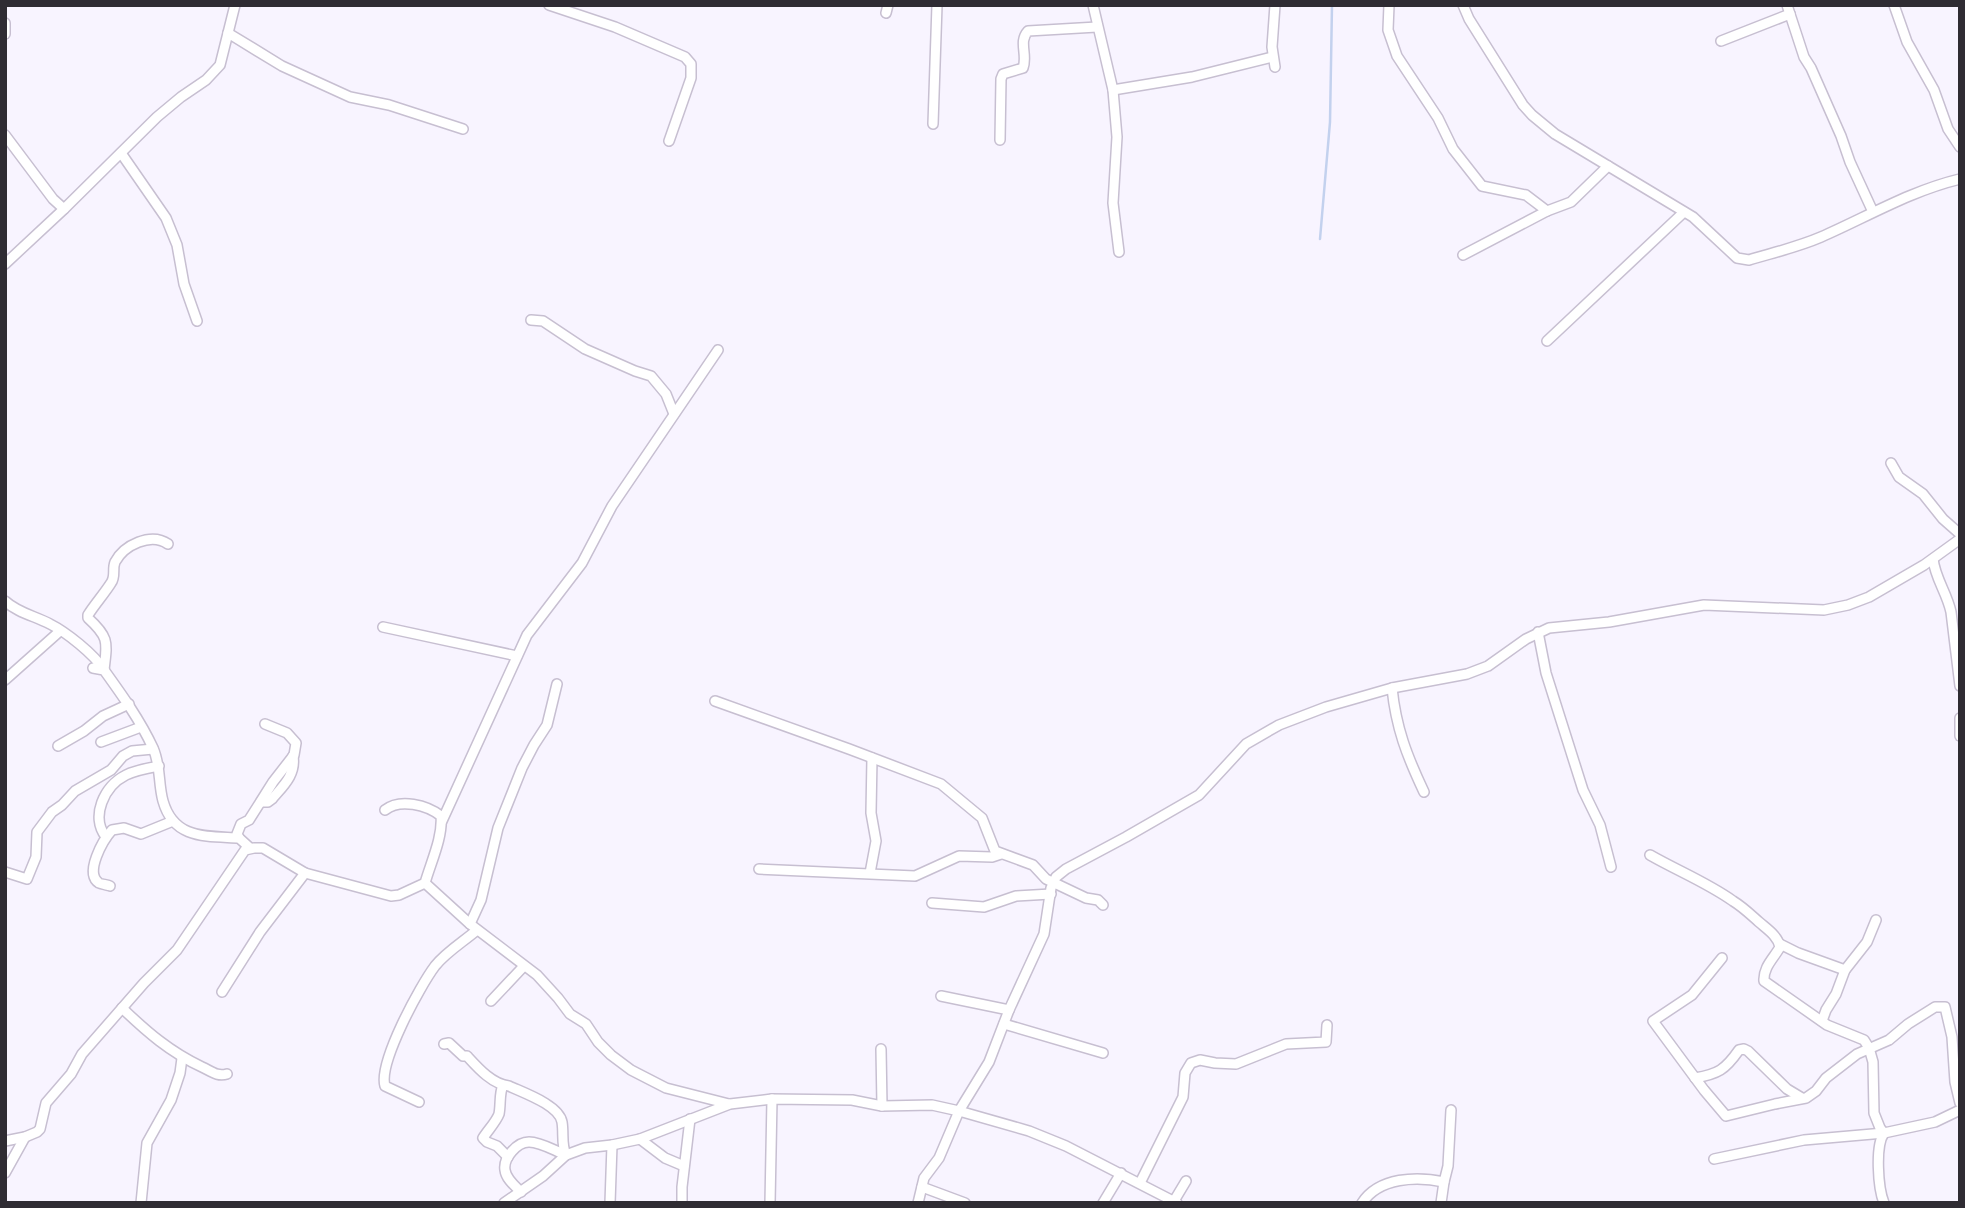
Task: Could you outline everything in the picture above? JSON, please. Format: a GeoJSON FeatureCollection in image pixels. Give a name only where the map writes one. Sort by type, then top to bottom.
{"type":"FeatureCollection","features":[{"type":"Feature","properties":{"kind":"street"},"geometry":{"type":"LineString","coordinates":[[5,264],[157,117],[206,80],[220,65],[235,5]]}},
{"type":"Feature","properties":{"kind":"street"},"geometry":{"type":"LineString","coordinates":[[549,5],[615,27],[685,57],[691,64],[691,78],[669,141]]}},
{"type":"Feature","properties":{"kind":"street"},"geometry":{"type":"LineString","coordinates":[[933,124],[937,5]]}},
{"type":"Feature","properties":{"kind":"street"},"geometry":{"type":"LineString","coordinates":[[1093,5],[1113,90],[1117,137],[1113,203],[1119,252]]}},
{"type":"Feature","properties":{"kind":"street"},"geometry":{"type":"LineString","coordinates":[[1275,5],[1272,57],[1275,67]]}},
{"type":"Feature","properties":{"kind":"street"},"geometry":{"type":"LineString","coordinates":[[1390,5],[1388,30],[1392,45],[1438,118],[1453,149],[1482,186],[1526,195],[1547,211]]}},
{"type":"Feature","properties":{"kind":"street"},"geometry":{"type":"LineString","coordinates":[[1463,5],[1469,19],[1532,116],[1555,134],[1693,217],[1737,258],[1748,260],[1821,237],[1925,188],[1960,178]]}},
{"type":"Feature","properties":{"kind":"street"},"geometry":{"type":"LineString","coordinates":[[1894,5],[1907,42],[1934,90],[1948,129],[1960,147]]}},
{"type":"Feature","properties":{"kind":"street"},"geometry":{"type":"LineString","coordinates":[[1721,41],[1788,10],[1804,57],[1873,212]]}},
{"type":"Feature","properties":{"kind":"street"},"geometry":{"type":"LineString","coordinates":[[5,23],[5,34]]}},
{"type":"Feature","properties":{"kind":"street"},"geometry":{"type":"LineString","coordinates":[[1000,140],[1000,79],[1003,74],[1023,68],[1026,61],[1023,37],[1028,31],[1097,27]]}},
{"type":"Feature","properties":{"kind":"street"},"geometry":{"type":"LineString","coordinates":[[228,33],[282,66],[350,97],[389,105],[463,129]]}},
{"type":"Feature","properties":{"kind":"street"},"geometry":{"type":"LineString","coordinates":[[1113,90],[1192,77],[1272,57]]}},
{"type":"Feature","properties":{"kind":"street"},"geometry":{"type":"LineString","coordinates":[[5,135],[52,199],[64,209]]}},
{"type":"Feature","properties":{"kind":"street"},"geometry":{"type":"LineString","coordinates":[[121,153],[166,218],[177,245],[184,284],[197,321]]}},
{"type":"Feature","properties":{"kind":"street"},"geometry":{"type":"LineString","coordinates":[[1463,255],[1547,211],[1571,202],[1608,166]]}},
{"type":"Feature","properties":{"kind":"street"},"geometry":{"type":"LineString","coordinates":[[1547,341],[1684,212]]}},
{"type":"Feature","properties":{"kind":"street"},"geometry":{"type":"LineString","coordinates":[[531,320],[542,321],[585,349],[651,376],[666,394],[674,414]]}},
{"type":"Feature","properties":{"kind":"street"},"geometry":{"type":"LineString","coordinates":[[5,1141],[25,1138],[40,1129],[46,1103],[71,1074],[82,1054],[177,950],[246,850],[263,848],[305,873],[391,896],[406,893],[425,883],[442,821],[527,635],[582,563],[612,506],[718,350]]}},
{"type":"Feature","properties":{"kind":"street"},"geometry":{"type":"LineString","coordinates":[[918,1203],[924,1178],[939,1158],[958,1111],[989,1062],[1009,1010],[1044,934],[1056,877],[1066,869],[1199,795],[1246,744],[1279,725],[1326,707],[1391,688],[1467,674],[1488,666],[1538,632],[1704,605],[1824,610],[1869,597],[1933,559],[1960,537],[1923,494],[1904,482],[1891,463]]}},
{"type":"Feature","properties":{"kind":"street"},"geometry":{"type":"LineString","coordinates":[[104,670],[105,636],[88,615],[114,579],[113,568],[117,558],[128,548],[144,540],[162,539],[168,544]]}},
{"type":"Feature","properties":{"kind":"street"},"geometry":{"type":"LineString","coordinates":[[1933,559],[1934,571],[1951,612],[1960,686]]}},
{"type":"Feature","properties":{"kind":"street"},"geometry":{"type":"LineString","coordinates":[[5,601],[12,607],[53,625],[92,654],[129,704],[153,749],[159,766],[163,801],[173,821],[188,832],[209,838],[239,838]]}},
{"type":"Feature","properties":{"kind":"street"},"geometry":{"type":"LineString","coordinates":[[383,627],[517,656]]}},
{"type":"Feature","properties":{"kind":"street"},"geometry":{"type":"LineString","coordinates":[[5,680],[60,631]]}},
{"type":"Feature","properties":{"kind":"street"},"geometry":{"type":"LineString","coordinates":[[1538,632],[1546,673],[1583,790],[1600,825],[1611,867]]}},
{"type":"Feature","properties":{"kind":"street"},"geometry":{"type":"LineString","coordinates":[[93,668],[104,670]]}},
{"type":"Feature","properties":{"kind":"street"},"geometry":{"type":"LineString","coordinates":[[419,1102],[385,1087],[383,1080],[386,1062],[421,986],[437,964],[473,927],[498,828],[522,768],[547,725],[557,684]]}},
{"type":"Feature","properties":{"kind":"street"},"geometry":{"type":"LineString","coordinates":[[1391,688],[1404,747],[1424,792]]}},
{"type":"Feature","properties":{"kind":"street"},"geometry":{"type":"LineString","coordinates":[[715,701],[941,784],[982,818],[995,851],[1033,865],[1046,879],[1086,898],[1098,900],[1103,905]]}},
{"type":"Feature","properties":{"kind":"street"},"geometry":{"type":"LineString","coordinates":[[58,746],[103,716],[129,704]]}},
{"type":"Feature","properties":{"kind":"street"},"geometry":{"type":"LineString","coordinates":[[1960,718],[1960,736]]}},
{"type":"Feature","properties":{"kind":"street"},"geometry":{"type":"LineString","coordinates":[[250,848],[237,834],[241,824],[249,820],[261,802],[272,799],[294,768],[296,743],[287,733],[265,724]]}},
{"type":"Feature","properties":{"kind":"street"},"geometry":{"type":"LineString","coordinates":[[101,742],[141,727]]}},
{"type":"Feature","properties":{"kind":"street"},"geometry":{"type":"LineString","coordinates":[[5,872],[27,879],[36,858],[37,832],[52,812],[75,791],[111,769],[123,756],[132,751],[153,749]]}},
{"type":"Feature","properties":{"kind":"street"},"geometry":{"type":"LineString","coordinates":[[870,873],[876,841],[871,813],[872,758]]}},
{"type":"Feature","properties":{"kind":"street"},"geometry":{"type":"LineString","coordinates":[[106,837],[100,830],[98,818],[103,799],[112,786],[124,776],[159,766]]}},
{"type":"Feature","properties":{"kind":"street"},"geometry":{"type":"LineString","coordinates":[[385,810],[401,804],[423,806],[437,812],[442,821]]}},
{"type":"Feature","properties":{"kind":"street"},"geometry":{"type":"LineString","coordinates":[[110,886],[100,884],[93,872],[93,866],[112,830],[124,828],[141,834],[173,821]]}},
{"type":"Feature","properties":{"kind":"street"},"geometry":{"type":"LineString","coordinates":[[759,869],[915,876],[959,856],[992,857],[1001,854]]}},
{"type":"Feature","properties":{"kind":"street"},"geometry":{"type":"LineString","coordinates":[[1650,855],[1734,901],[1779,940],[1780,949],[1768,965],[1764,981],[1822,1021],[1864,1041],[1869,1048],[1874,1073],[1874,1113],[1884,1133]]}},
{"type":"Feature","properties":{"kind":"street"},"geometry":{"type":"LineString","coordinates":[[222,992],[260,932],[305,873]]}},
{"type":"Feature","properties":{"kind":"street"},"geometry":{"type":"LineString","coordinates":[[425,883],[473,927],[544,983],[570,1014],[586,1024],[598,1042],[631,1070],[666,1088],[730,1104]]}},
{"type":"Feature","properties":{"kind":"street"},"geometry":{"type":"LineString","coordinates":[[932,903],[984,908],[1016,896],[1051,894]]}},
{"type":"Feature","properties":{"kind":"street"},"geometry":{"type":"LineString","coordinates":[[1822,1021],[1845,970],[1867,942],[1876,920]]}},
{"type":"Feature","properties":{"kind":"street"},"geometry":{"type":"LineString","coordinates":[[1780,944],[1845,970]]}},
{"type":"Feature","properties":{"kind":"street"},"geometry":{"type":"LineString","coordinates":[[1721,958],[1692,995],[1653,1021],[1726,1116],[1811,1096],[1826,1078],[1857,1054],[1889,1040],[1908,1024],[1936,1007],[1945,1007],[1952,1037],[1955,1082],[1960,1103]]}},
{"type":"Feature","properties":{"kind":"street"},"geometry":{"type":"LineString","coordinates":[[491,1001],[524,966]]}},
{"type":"Feature","properties":{"kind":"street"},"geometry":{"type":"LineString","coordinates":[[941,996],[1009,1010]]}},
{"type":"Feature","properties":{"kind":"street"},"geometry":{"type":"LineString","coordinates":[[122,1008],[149,1034],[182,1058],[218,1076],[227,1074]]}},
{"type":"Feature","properties":{"kind":"street"},"geometry":{"type":"LineString","coordinates":[[1003,1024],[1103,1053]]}},
{"type":"Feature","properties":{"kind":"street"},"geometry":{"type":"LineString","coordinates":[[1140,1183],[1184,1097],[1185,1073],[1191,1063],[1200,1060],[1236,1064],[1286,1044],[1326,1042],[1327,1025]]}},
{"type":"Feature","properties":{"kind":"street"},"geometry":{"type":"LineString","coordinates":[[444,1044],[449,1043],[495,1081],[556,1110],[562,1122],[562,1147],[566,1155]]}},
{"type":"Feature","properties":{"kind":"street"},"geometry":{"type":"LineString","coordinates":[[881,1049],[882,1106]]}},
{"type":"Feature","properties":{"kind":"street"},"geometry":{"type":"LineString","coordinates":[[1695,1078],[1720,1071],[1739,1050],[1744,1049],[1787,1089],[1802,1098]]}},
{"type":"Feature","properties":{"kind":"street"},"geometry":{"type":"LineString","coordinates":[[141,1203],[148,1143],[171,1100],[182,1058]]}},
{"type":"Feature","properties":{"kind":"street"},"geometry":{"type":"LineString","coordinates":[[503,1085],[497,1119],[483,1138],[497,1146],[508,1157]]}},
{"type":"Feature","properties":{"kind":"street"},"geometry":{"type":"LineString","coordinates":[[770,1203],[772,1099]]}},
{"type":"Feature","properties":{"kind":"street"},"geometry":{"type":"LineString","coordinates":[[504,1203],[543,1176],[566,1155],[585,1148],[639,1139],[730,1104],[772,1099],[852,1100],[882,1106],[932,1105],[1029,1130],[1121,1173],[1175,1202],[1186,1181]]}},
{"type":"Feature","properties":{"kind":"street"},"geometry":{"type":"LineString","coordinates":[[1441,1203],[1448,1166],[1451,1110]]}},
{"type":"Feature","properties":{"kind":"street"},"geometry":{"type":"LineString","coordinates":[[1714,1159],[1804,1140],[1884,1133],[1935,1122],[1960,1110]]}},
{"type":"Feature","properties":{"kind":"street"},"geometry":{"type":"LineString","coordinates":[[682,1203],[690,1119]]}},
{"type":"Feature","properties":{"kind":"street"},"geometry":{"type":"LineString","coordinates":[[1884,1133],[1880,1139],[1879,1172],[1884,1203]]}},
{"type":"Feature","properties":{"kind":"street"},"geometry":{"type":"LineString","coordinates":[[5,1173],[25,1138]]}},
{"type":"Feature","properties":{"kind":"street"},"geometry":{"type":"LineString","coordinates":[[639,1139],[665,1158],[684,1166]]}},
{"type":"Feature","properties":{"kind":"street"},"geometry":{"type":"LineString","coordinates":[[521,1192],[512,1184],[505,1171],[511,1152],[522,1143],[530,1142],[566,1155]]}},
{"type":"Feature","properties":{"kind":"street"},"geometry":{"type":"LineString","coordinates":[[610,1203],[612,1145]]}},
{"type":"Feature","properties":{"kind":"street"},"geometry":{"type":"LineString","coordinates":[[1103,1203],[1121,1173]]}},
{"type":"Feature","properties":{"kind":"street"},"geometry":{"type":"LineString","coordinates":[[1362,1203],[1368,1194],[1393,1182],[1424,1178],[1444,1182]]}},
{"type":"Feature","properties":{"kind":"street"},"geometry":{"type":"LineString","coordinates":[[922,1187],[965,1203]]}},
{"type":"Feature","properties":{"kind":"waterway"},"geometry":{"type":"LineString","coordinates":[[1320,239],[1330,122],[1332,5]]}}]}
